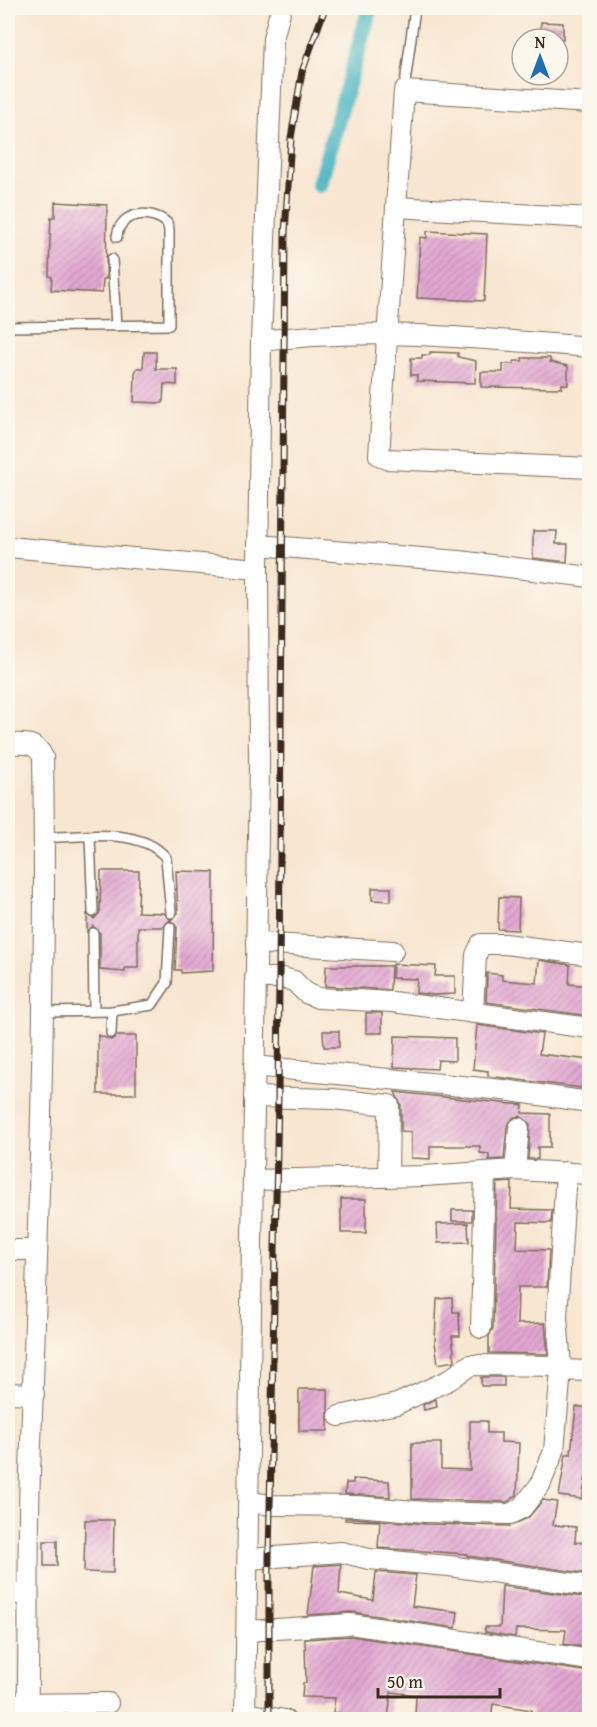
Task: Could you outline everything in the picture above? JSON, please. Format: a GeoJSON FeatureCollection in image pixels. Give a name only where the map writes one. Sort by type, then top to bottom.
{"type":"FeatureCollection","features":[{"type":"Feature","properties":{"kind":"street"},"geometry":{"type":"LineString","coordinates":[[278,10],[273,39],[268,115],[261,341],[258,545],[259,764],[250,1502],[245,1716],[285,1719]]}},
{"type":"Feature","properties":{"kind":"street"},"geometry":{"type":"LineString","coordinates":[[590,103],[404,91],[379,455],[381,458],[590,468]]}},
{"type":"Feature","properties":{"kind":"street"},"geometry":{"type":"LineString","coordinates":[[396,207],[590,218]]}},
{"type":"Feature","properties":{"kind":"street"},"geometry":{"type":"LineString","coordinates":[[261,341],[327,333],[387,333],[590,347]]}},
{"type":"Feature","properties":{"kind":"street"},"geometry":{"type":"LineString","coordinates":[[258,545],[459,561],[590,577]]}},
{"type":"Feature","properties":{"kind":"street"},"geometry":{"type":"LineString","coordinates":[[8,548],[258,569]]}},
{"type":"Feature","properties":{"kind":"street"},"geometry":{"type":"LineString","coordinates":[[8,744],[31,744],[42,754],[44,838],[27,1712]]}},
{"type":"Feature","properties":{"kind":"street"},"geometry":{"type":"LineString","coordinates":[[256,943],[393,951]]}},
{"type":"Feature","properties":{"kind":"street"},"geometry":{"type":"LineString","coordinates":[[473,1013],[476,955],[481,944],[506,944],[590,955]]}},
{"type":"Feature","properties":{"kind":"street"},"geometry":{"type":"LineString","coordinates":[[255,978],[282,978],[294,981],[306,993],[318,998],[392,1002],[590,1028]]}},
{"type":"Feature","properties":{"kind":"street"},"geometry":{"type":"LineString","coordinates":[[254,1066],[503,1090],[590,1102]]}},
{"type":"Feature","properties":{"kind":"street"},"geometry":{"type":"LineString","coordinates":[[388,1177],[390,1080]]}},
{"type":"Feature","properties":{"kind":"street"},"geometry":{"type":"LineString","coordinates":[[254,1097],[333,1099],[389,1105]]}},
{"type":"Feature","properties":{"kind":"street"},"geometry":{"type":"LineString","coordinates":[[515,1170],[519,1128]]}},
{"type":"Feature","properties":{"kind":"street"},"geometry":{"type":"LineString","coordinates":[[253,1180],[388,1177],[515,1170],[590,1174]]}},
{"type":"Feature","properties":{"kind":"street"},"geometry":{"type":"LineString","coordinates":[[481,1328],[485,1172]]}},
{"type":"Feature","properties":{"kind":"street"},"geometry":{"type":"LineString","coordinates":[[250,1502],[271,1505],[357,1506],[437,1513],[510,1514],[522,1508],[540,1485],[554,1451],[561,1368],[557,1317],[566,1172]]}},
{"type":"Feature","properties":{"kind":"street"},"geometry":{"type":"LineString","coordinates":[[8,1250],[37,1250]]}},
{"type":"Feature","properties":{"kind":"street"},"geometry":{"type":"LineString","coordinates":[[339,1416],[397,1404],[442,1384],[470,1365],[590,1371]]}},
{"type":"Feature","properties":{"kind":"street"},"geometry":{"type":"LineString","coordinates":[[8,1393],[34,1394]]}},
{"type":"Feature","properties":{"kind":"street"},"geometry":{"type":"LineString","coordinates":[[249,1559],[341,1552],[369,1558],[449,1566],[590,1586]]}},
{"type":"Feature","properties":{"kind":"street"},"geometry":{"type":"LineString","coordinates":[[8,1594],[28,1594]]}},
{"type":"Feature","properties":{"kind":"street"},"geometry":{"type":"LineString","coordinates":[[247,1631],[350,1624],[590,1660]]}},
{"type":"Feature","properties":{"kind":"street"},"geometry":{"type":"LineString","coordinates":[[8,1704],[27,1712],[108,1703]]}},
{"type":"Feature","properties":{"kind":"lane"},"geometry":{"type":"LineString","coordinates":[[404,91],[415,8]]}},
{"type":"Feature","properties":{"kind":"lane"},"geometry":{"type":"LineString","coordinates":[[8,327],[169,326],[169,231],[163,219],[136,215],[124,219],[119,224],[117,237]]}},
{"type":"Feature","properties":{"kind":"lane"},"geometry":{"type":"LineString","coordinates":[[112,259],[117,326]]}},
{"type":"Feature","properties":{"kind":"lane"},"geometry":{"type":"LineString","coordinates":[[90,837],[93,912]]}},
{"type":"Feature","properties":{"kind":"lane"},"geometry":{"type":"LineString","coordinates":[[44,838],[90,837],[140,840],[161,851],[169,868],[171,913]]}},
{"type":"Feature","properties":{"kind":"lane"},"geometry":{"type":"LineString","coordinates":[[42,1012],[143,1008],[158,999],[167,983],[170,927]]}},
{"type":"Feature","properties":{"kind":"lane"},"geometry":{"type":"LineString","coordinates":[[93,933],[94,1010]]}},
{"type":"Feature","properties":{"kind":"lane"},"geometry":{"type":"LineString","coordinates":[[111,1033],[112,1011]]}},
{"type":"Feature","properties":{"kind":"building"},"geometry":{"type":"Polygon","coordinates":[[[541,22],[563,23],[563,27],[541,27],[541,22]]]}},
{"type":"Feature","properties":{"kind":"building"},"geometry":{"type":"Polygon","coordinates":[[[55,202],[107,205],[106,279],[103,279],[102,293],[51,290],[50,238],[51,217],[55,217],[55,202]]]}},
{"type":"Feature","properties":{"kind":"building"},"geometry":{"type":"Polygon","coordinates":[[[427,231],[487,234],[484,301],[417,298],[420,237],[427,238],[427,231]]]}},
{"type":"Feature","properties":{"kind":"building"},"geometry":{"type":"Polygon","coordinates":[[[144,352],[156,352],[156,369],[177,369],[177,385],[164,384],[163,403],[134,402],[135,373],[137,368],[143,368],[144,352]]]}},
{"type":"Feature","properties":{"kind":"building"},"geometry":{"type":"Polygon","coordinates":[[[430,352],[458,353],[458,357],[476,361],[475,383],[417,381],[417,375],[411,375],[411,358],[422,358],[422,355],[430,355],[430,352]]]}},
{"type":"Feature","properties":{"kind":"building"},"geometry":{"type":"Polygon","coordinates":[[[522,358],[550,358],[550,362],[568,366],[568,385],[562,384],[562,388],[481,387],[481,372],[503,372],[503,364],[514,364],[514,361],[522,361],[522,358]]]}},
{"type":"Feature","properties":{"kind":"building"},"geometry":{"type":"Polygon","coordinates":[[[533,531],[557,531],[556,544],[568,544],[567,562],[533,558],[533,531]]]}},
{"type":"Feature","properties":{"kind":"building"},"geometry":{"type":"Polygon","coordinates":[[[101,871],[139,871],[138,912],[164,913],[171,920],[178,913],[176,871],[214,872],[213,971],[181,973],[181,970],[175,970],[177,927],[170,920],[163,927],[138,927],[138,968],[125,968],[125,972],[100,970],[100,933],[93,926],[87,932],[87,914],[94,919],[100,912],[101,871]]]}},
{"type":"Feature","properties":{"kind":"building"},"geometry":{"type":"Polygon","coordinates":[[[372,888],[391,888],[391,901],[372,900],[372,888]]]}},
{"type":"Feature","properties":{"kind":"building"},"geometry":{"type":"Polygon","coordinates":[[[499,897],[519,898],[518,930],[498,929],[499,897]]]}},
{"type":"Feature","properties":{"kind":"building"},"geometry":{"type":"Polygon","coordinates":[[[539,960],[570,965],[569,984],[590,986],[590,1016],[486,1002],[487,973],[502,975],[502,980],[537,983],[539,960]]]}},
{"type":"Feature","properties":{"kind":"building"},"geometry":{"type":"Polygon","coordinates":[[[393,964],[436,966],[435,976],[455,976],[455,994],[416,993],[417,979],[392,978],[393,964]]]}},
{"type":"Feature","properties":{"kind":"building"},"geometry":{"type":"Polygon","coordinates":[[[326,966],[391,966],[390,990],[325,986],[326,966]]]}},
{"type":"Feature","properties":{"kind":"building"},"geometry":{"type":"Polygon","coordinates":[[[366,1013],[382,1013],[382,1033],[366,1033],[366,1013]]]}},
{"type":"Feature","properties":{"kind":"building"},"geometry":{"type":"Polygon","coordinates":[[[477,1025],[542,1034],[539,1054],[590,1060],[590,1089],[488,1076],[488,1071],[473,1069],[477,1025]]]}},
{"type":"Feature","properties":{"kind":"building"},"geometry":{"type":"Polygon","coordinates":[[[323,1031],[339,1031],[339,1047],[324,1047],[323,1031]]]}},
{"type":"Feature","properties":{"kind":"building"},"geometry":{"type":"Polygon","coordinates":[[[98,1035],[111,1040],[117,1036],[136,1036],[136,1094],[98,1094],[98,1035]]]}},
{"type":"Feature","properties":{"kind":"building"},"geometry":{"type":"Polygon","coordinates":[[[395,1036],[455,1038],[455,1061],[438,1060],[437,1069],[394,1067],[395,1036]]]}},
{"type":"Feature","properties":{"kind":"building"},"geometry":{"type":"Polygon","coordinates":[[[395,1092],[523,1105],[522,1113],[550,1114],[550,1147],[538,1147],[538,1159],[528,1159],[530,1124],[520,1116],[514,1117],[507,1126],[504,1159],[489,1160],[489,1154],[480,1153],[480,1146],[430,1146],[430,1159],[411,1158],[411,1132],[401,1131],[401,1105],[395,1092]]]}},
{"type":"Feature","properties":{"kind":"building"},"geometry":{"type":"Polygon","coordinates":[[[512,1182],[511,1209],[552,1210],[551,1223],[518,1222],[517,1249],[549,1250],[547,1287],[518,1287],[517,1324],[545,1323],[548,1354],[489,1353],[489,1336],[493,1328],[497,1183],[512,1182]]]}},
{"type":"Feature","properties":{"kind":"building"},"geometry":{"type":"Polygon","coordinates":[[[341,1199],[366,1199],[366,1233],[341,1233],[341,1199]]]}},
{"type":"Feature","properties":{"kind":"building"},"geometry":{"type":"Polygon","coordinates":[[[452,1210],[472,1210],[472,1221],[452,1221],[452,1210]]]}},
{"type":"Feature","properties":{"kind":"building"},"geometry":{"type":"Polygon","coordinates":[[[468,1223],[469,1242],[438,1243],[437,1224],[468,1223]]]}},
{"type":"Feature","properties":{"kind":"building"},"geometry":{"type":"Polygon","coordinates":[[[452,1298],[453,1312],[459,1312],[460,1336],[452,1336],[455,1361],[438,1364],[435,1342],[437,1299],[452,1298]]]}},
{"type":"Feature","properties":{"kind":"building"},"geometry":{"type":"Polygon","coordinates":[[[481,1377],[504,1377],[504,1386],[481,1386],[481,1377]]]}},
{"type":"Feature","properties":{"kind":"building"},"geometry":{"type":"Polygon","coordinates":[[[299,1389],[328,1389],[328,1431],[299,1431],[299,1389]]]}},
{"type":"Feature","properties":{"kind":"building"},"geometry":{"type":"Polygon","coordinates":[[[436,1399],[437,1407],[424,1410],[423,1405],[436,1399]]]}},
{"type":"Feature","properties":{"kind":"building"},"geometry":{"type":"Polygon","coordinates":[[[576,1407],[589,1407],[587,1429],[590,1429],[590,1452],[582,1499],[559,1496],[566,1454],[571,1454],[576,1407]]]}},
{"type":"Feature","properties":{"kind":"building"},"geometry":{"type":"Polygon","coordinates":[[[470,1421],[487,1421],[487,1433],[501,1433],[501,1442],[519,1443],[517,1495],[507,1502],[412,1499],[412,1443],[441,1443],[441,1469],[470,1470],[470,1421]]]}},
{"type":"Feature","properties":{"kind":"building"},"geometry":{"type":"Polygon","coordinates":[[[353,1479],[389,1481],[390,1497],[345,1494],[346,1483],[353,1483],[353,1479]]]}},
{"type":"Feature","properties":{"kind":"building"},"geometry":{"type":"Polygon","coordinates":[[[543,1500],[557,1502],[553,1525],[576,1527],[575,1542],[590,1543],[590,1574],[467,1556],[467,1554],[378,1548],[380,1521],[345,1520],[345,1518],[356,1518],[426,1524],[510,1526],[528,1518],[543,1500]]]}},
{"type":"Feature","properties":{"kind":"building"},"geometry":{"type":"Polygon","coordinates":[[[85,1520],[114,1520],[113,1573],[84,1572],[85,1520]]]}},
{"type":"Feature","properties":{"kind":"building"},"geometry":{"type":"Polygon","coordinates":[[[44,1541],[57,1541],[57,1566],[44,1566],[44,1541]]]}},
{"type":"Feature","properties":{"kind":"building"},"geometry":{"type":"Polygon","coordinates":[[[341,1564],[339,1594],[373,1600],[376,1572],[416,1575],[412,1606],[458,1612],[456,1628],[352,1612],[308,1615],[314,1566],[341,1564]]]}},
{"type":"Feature","properties":{"kind":"building"},"geometry":{"type":"Polygon","coordinates":[[[502,1586],[590,1598],[590,1648],[564,1644],[566,1630],[516,1629],[515,1637],[485,1632],[485,1627],[500,1627],[502,1586]]]}},
{"type":"Feature","properties":{"kind":"building"},"geometry":{"type":"Polygon","coordinates":[[[350,1636],[590,1672],[590,1719],[529,1719],[532,1710],[493,1704],[491,1719],[415,1719],[416,1695],[391,1692],[388,1719],[340,1719],[340,1713],[333,1713],[335,1698],[302,1697],[303,1683],[306,1683],[305,1639],[350,1636]]]}},
{"type":"Feature","properties":{"kind":"waterway"},"geometry":{"type":"LineString","coordinates":[[319,185],[370,8]]}},
{"type":"Feature","properties":{"kind":"railway"},"geometry":{"type":"LineString","coordinates":[[269,1720],[269,1558],[278,1097],[285,233],[291,138],[302,72],[325,8]]}}]}
